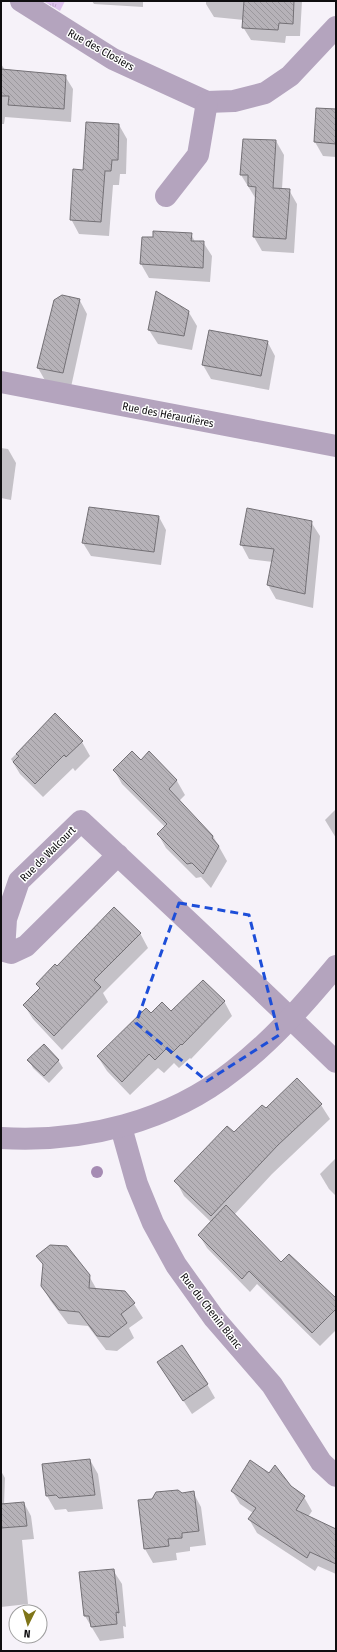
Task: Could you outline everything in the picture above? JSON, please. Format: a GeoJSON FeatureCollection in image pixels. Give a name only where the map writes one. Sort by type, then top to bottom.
{"type":"FeatureCollection","features":[{"type":"Feature","properties":{"kind":"street","name":"Rue des Closiers"},"geometry":{"type":"LineString","coordinates":[[21,1],[113,59],[207,102],[234,101],[265,93],[290,76],[336,27]]}},
{"type":"Feature","properties":{"kind":"street"},"geometry":{"type":"LineString","coordinates":[[166,196],[198,155],[207,102]]}},
{"type":"Feature","properties":{"kind":"street","name":"Rue des Héraudières"},"geometry":{"type":"LineString","coordinates":[[1,382],[336,446]]}},
{"type":"Feature","properties":{"kind":"street","name":"Rue de Walcourt"},"geometry":{"type":"LineString","coordinates":[[118,855],[26,946],[11,953],[4,951],[6,919],[19,881],[81,821],[118,855],[290,1018]]}},
{"type":"Feature","properties":{"kind":"street"},"geometry":{"type":"LineString","coordinates":[[1,1138],[30,1139],[74,1136],[121,1127],[165,1111],[201,1092],[234,1070],[305,1003],[336,966]]}},
{"type":"Feature","properties":{"kind":"street"},"geometry":{"type":"LineString","coordinates":[[290,1018],[336,1062]]}},
{"type":"Feature","properties":{"kind":"street","name":"Rue du Chenin Blanc"},"geometry":{"type":"LineString","coordinates":[[121,1127],[137,1184],[153,1223],[176,1265],[214,1318],[272,1385],[321,1462],[336,1476]]}},
{"type":"Feature","properties":{"kind":"highlighted area"},"geometry":{"type":"Polygon","coordinates":[[[179,903],[249,915],[279,1035],[207,1081],[136,1023],[179,903]]]}},
{"type":"Feature","properties":{"kind":"green space"},"geometry":{"type":"Polygon","coordinates":[[[43,1],[65,1],[60,11],[43,1]]]}},
{"type":"Feature","properties":{"kind":"building"},"geometry":{"type":"Polygon","coordinates":[[[244,1],[294,1],[293,24],[279,23],[278,30],[242,28],[244,1]]]}},
{"type":"Feature","properties":{"kind":"building"},"geometry":{"type":"Polygon","coordinates":[[[1,69],[66,75],[64,109],[8,105],[9,96],[1,96],[1,69]]]}},
{"type":"Feature","properties":{"kind":"building"},"geometry":{"type":"Polygon","coordinates":[[[316,108],[336,109],[336,144],[314,142],[316,108]]]}},
{"type":"Feature","properties":{"kind":"building"},"geometry":{"type":"Polygon","coordinates":[[[86,122],[119,124],[118,160],[112,160],[111,171],[105,171],[101,222],[70,220],[73,169],[83,170],[86,122]]]}},
{"type":"Feature","properties":{"kind":"building"},"geometry":{"type":"Polygon","coordinates":[[[243,139],[276,140],[273,188],[290,189],[286,239],[253,237],[256,187],[248,186],[248,175],[240,175],[243,139]]]}},
{"type":"Feature","properties":{"kind":"building"},"geometry":{"type":"Polygon","coordinates":[[[153,231],[192,233],[191,241],[204,241],[203,268],[140,264],[142,237],[153,237],[153,231]]]}},
{"type":"Feature","properties":{"kind":"building"},"geometry":{"type":"Polygon","coordinates":[[[156,291],[189,311],[184,336],[148,330],[156,291]]]}},
{"type":"Feature","properties":{"kind":"building"},"geometry":{"type":"Polygon","coordinates":[[[62,295],[80,299],[63,373],[37,368],[54,300],[62,295]]]}},
{"type":"Feature","properties":{"kind":"building"},"geometry":{"type":"Polygon","coordinates":[[[209,330],[268,341],[261,376],[202,365],[209,330]]]}},
{"type":"Feature","properties":{"kind":"building"},"geometry":{"type":"Polygon","coordinates":[[[89,507],[159,516],[154,552],[82,543],[89,507]]]}},
{"type":"Feature","properties":{"kind":"building"},"geometry":{"type":"Polygon","coordinates":[[[247,508],[312,521],[305,594],[267,585],[274,549],[240,545],[247,508]]]}},
{"type":"Feature","properties":{"kind":"building"},"geometry":{"type":"Polygon","coordinates":[[[55,713],[83,741],[66,757],[64,755],[35,784],[13,762],[19,756],[16,754],[55,713]]]}},
{"type":"Feature","properties":{"kind":"building"},"geometry":{"type":"Polygon","coordinates":[[[132,751],[141,760],[149,751],[177,780],[169,789],[213,836],[212,838],[219,846],[203,874],[192,863],[187,864],[157,834],[167,824],[113,770],[132,751]]]}},
{"type":"Feature","properties":{"kind":"building"},"geometry":{"type":"Polygon","coordinates":[[[114,907],[141,933],[94,980],[101,987],[54,1036],[23,1005],[40,988],[36,984],[55,964],[57,966],[114,907]]]}},
{"type":"Feature","properties":{"kind":"building"},"geometry":{"type":"Polygon","coordinates":[[[203,980],[225,1001],[182,1045],[181,1044],[171,1054],[166,1049],[155,1060],[149,1054],[122,1082],[97,1056],[146,1008],[151,1013],[162,1002],[171,1011],[203,980]]]}},
{"type":"Feature","properties":{"kind":"building"},"geometry":{"type":"Polygon","coordinates":[[[44,1044],[59,1060],[44,1076],[27,1060],[44,1044]]]}},
{"type":"Feature","properties":{"kind":"building"},"geometry":{"type":"Polygon","coordinates":[[[297,1078],[322,1104],[278,1145],[211,1216],[174,1181],[227,1126],[234,1132],[262,1105],[266,1108],[297,1078]]]}},
{"type":"Feature","properties":{"kind":"building"},"geometry":{"type":"Polygon","coordinates":[[[226,1205],[281,1262],[289,1254],[336,1298],[336,1309],[312,1333],[249,1271],[242,1279],[198,1235],[226,1205]]]}},
{"type":"Feature","properties":{"kind":"building"},"geometry":{"type":"Polygon","coordinates":[[[50,1245],[67,1246],[90,1275],[89,1288],[125,1291],[135,1303],[121,1314],[127,1323],[109,1337],[97,1336],[79,1312],[59,1310],[41,1286],[43,1264],[36,1256],[50,1245]]]}},
{"type":"Feature","properties":{"kind":"building"},"geometry":{"type":"Polygon","coordinates":[[[182,1345],[208,1384],[183,1401],[157,1362],[182,1345]]]}},
{"type":"Feature","properties":{"kind":"building"},"geometry":{"type":"Polygon","coordinates":[[[90,1459],[95,1495],[59,1498],[56,1495],[46,1496],[42,1464],[90,1459]]]}},
{"type":"Feature","properties":{"kind":"building"},"geometry":{"type":"Polygon","coordinates":[[[250,1460],[269,1473],[275,1465],[291,1486],[305,1496],[296,1510],[336,1529],[336,1564],[310,1552],[307,1558],[248,1519],[256,1508],[231,1491],[250,1460]]]}},
{"type":"Feature","properties":{"kind":"building"},"geometry":{"type":"Polygon","coordinates":[[[178,1490],[182,1493],[194,1491],[199,1531],[182,1533],[182,1538],[168,1539],[169,1546],[144,1549],[138,1500],[152,1499],[156,1492],[178,1490]]]}},
{"type":"Feature","properties":{"kind":"building"},"geometry":{"type":"Polygon","coordinates":[[[24,1502],[27,1526],[1,1528],[1,1504],[24,1502]]]}},
{"type":"Feature","properties":{"kind":"building"},"geometry":{"type":"Polygon","coordinates":[[[114,1569],[119,1613],[116,1612],[117,1624],[91,1627],[89,1616],[84,1616],[79,1572],[114,1569]]]}}]}
